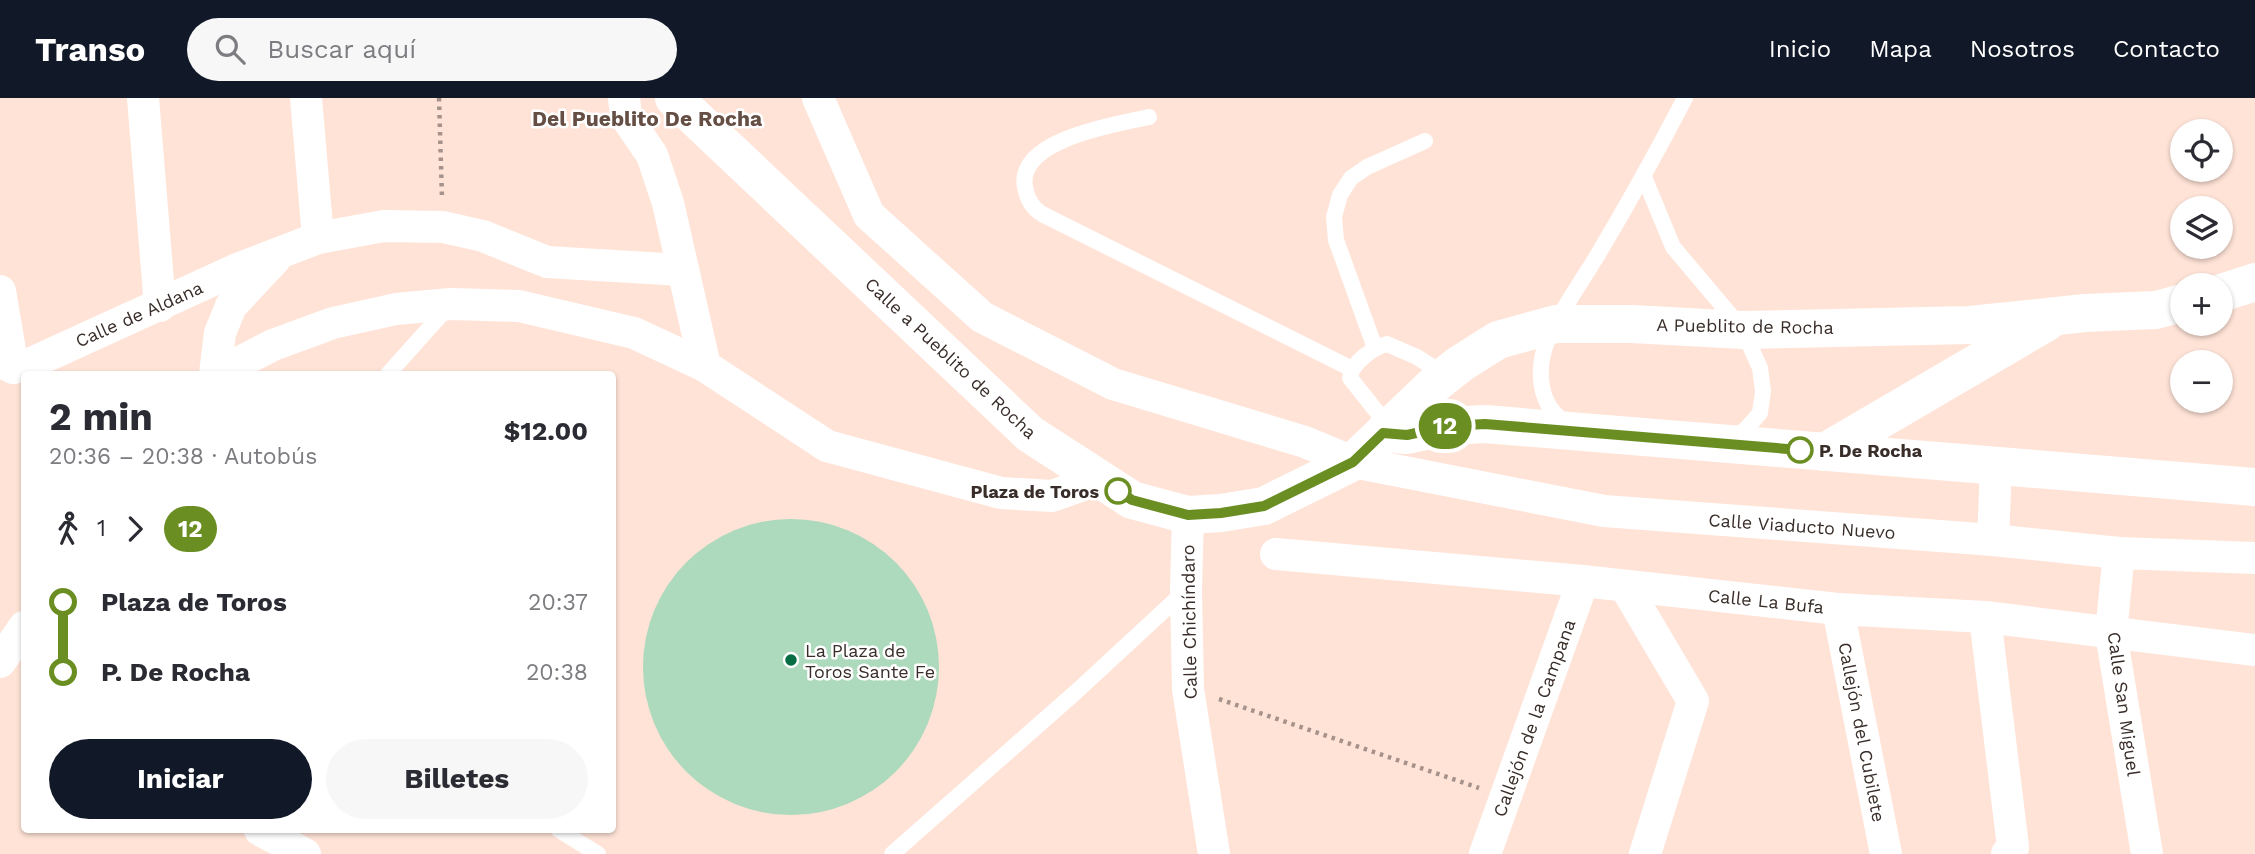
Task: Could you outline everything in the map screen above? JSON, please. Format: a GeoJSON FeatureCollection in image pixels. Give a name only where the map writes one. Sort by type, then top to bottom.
{"type":"FeatureCollection","features":[{"type":"Feature","properties":{"kind":"street"},"geometry":{"type":"LineString","coordinates":[[143,98],[160,306]]}},
{"type":"Feature","properties":{"kind":"street"},"geometry":{"type":"LineString","coordinates":[[306,98],[318,238]]}},
{"type":"Feature","properties":{"kind":"street"},"geometry":{"type":"LineString","coordinates":[[624,98],[626,117],[652,155],[668,203],[705,366]]}},
{"type":"Feature","properties":{"kind":"street","name":"Calle a Pueblito de Rocha"},"geometry":{"type":"LineString","coordinates":[[674,98],[1030,434],[1132,500],[1188,515],[1264,506],[1353,462]]}},
{"type":"Feature","properties":{"kind":"street","name":"Calle Viaducto Nuevo"},"geometry":{"type":"LineString","coordinates":[[818,98],[869,215],[982,317],[1113,384],[1305,442],[1353,462],[1604,511],[1993,540],[2119,553],[2255,558]]}},
{"type":"Feature","properties":{"kind":"street","name":"Calle de Aldana"},"geometry":{"type":"LineString","coordinates":[[6,364],[25,366],[235,270],[318,238],[384,226],[443,227],[483,236],[547,262],[682,270]]}},
{"type":"Feature","properties":{"kind":"street","name":"Calle de Aldana"},"geometry":{"type":"LineString","coordinates":[[216,371],[219,333],[231,306],[279,254]]}},
{"type":"Feature","properties":{"kind":"street"},"geometry":{"type":"LineString","coordinates":[[2233,289],[2255,282]]}},
{"type":"Feature","properties":{"kind":"street"},"geometry":{"type":"LineString","coordinates":[[0,291],[6,364]]}},
{"type":"Feature","properties":{"kind":"street","name":"Calle de Aldana"},"geometry":{"type":"LineString","coordinates":[[222,371],[273,345],[332,323],[396,309],[451,304],[519,306],[635,333],[705,366],[827,446],[1001,493],[1052,496],[1100,480]]}},
{"type":"Feature","properties":{"kind":"street","name":"A Pueblito de Rocha"},"geometry":{"type":"LineString","coordinates":[[1353,462],[1460,364],[1498,340],[1556,324],[1632,324],[1743,330],[1970,325],[2156,310],[2170,306]]}},
{"type":"Feature","properties":{"kind":"street"},"geometry":{"type":"LineString","coordinates":[[1825,452],[2056,316]]}},
{"type":"Feature","properties":{"kind":"street"},"geometry":{"type":"LineString","coordinates":[[1386,430],[1407,435],[1448,426],[1485,424],[2255,487]]}},
{"type":"Feature","properties":{"kind":"street"},"geometry":{"type":"LineString","coordinates":[[1993,540],[1996,466]]}},
{"type":"Feature","properties":{"kind":"street","name":"Calle Chichíndaro"},"geometry":{"type":"LineString","coordinates":[[1188,515],[1188,689],[1212,853]]}},
{"type":"Feature","properties":{"kind":"street","name":"Calle San Miguel"},"geometry":{"type":"LineString","coordinates":[[2119,553],[2111,634],[2147,854]]}},
{"type":"Feature","properties":{"kind":"street","name":"Calle La Bufa"},"geometry":{"type":"LineString","coordinates":[[1276,554],[1583,581],[1838,610],[1985,617],[2255,650]]}},
{"type":"Feature","properties":{"kind":"street","name":"Callejón de la Campana"},"geometry":{"type":"LineString","coordinates":[[1485,854],[1583,581]]}},
{"type":"Feature","properties":{"kind":"street"},"geometry":{"type":"LineString","coordinates":[[1625,586],[1693,701],[1645,854]]}},
{"type":"Feature","properties":{"kind":"street","name":"Callejón del Cubilete"},"geometry":{"type":"LineString","coordinates":[[1838,610],[1886,854]]}},
{"type":"Feature","properties":{"kind":"street"},"geometry":{"type":"LineString","coordinates":[[1985,617],[2013,847],[2007,854]]}},
{"type":"Feature","properties":{"kind":"street"},"geometry":{"type":"LineString","coordinates":[[266,833],[305,854]]}},
{"type":"Feature","properties":{"kind":"lane"},"geometry":{"type":"LineString","coordinates":[[1589,433],[1558,418],[1544,398],[1541,375],[1547,340],[1644,177],[1685,98]]}},
{"type":"Feature","properties":{"kind":"lane"},"geometry":{"type":"LineString","coordinates":[[1149,117],[1069,136],[1041,153],[1030,164],[1024,183],[1027,197],[1033,206],[1054,220],[1352,369]]}},
{"type":"Feature","properties":{"kind":"lane"},"geometry":{"type":"LineString","coordinates":[[1375,348],[1336,240],[1334,217],[1340,195],[1351,178],[1367,167],[1425,141]]}},
{"type":"Feature","properties":{"kind":"lane"},"geometry":{"type":"LineString","coordinates":[[1644,177],[1673,247],[1743,330],[1760,368],[1763,391],[1760,413],[1746,429],[1724,444]]}},
{"type":"Feature","properties":{"kind":"lane"},"geometry":{"type":"LineString","coordinates":[[391,371],[451,304]]}},
{"type":"Feature","properties":{"kind":"lane"},"geometry":{"type":"LineString","coordinates":[[1386,430],[1350,377],[1352,369],[1375,348],[1387,344],[1446,375]]}},
{"type":"Feature","properties":{"kind":"lane"},"geometry":{"type":"LineString","coordinates":[[892,854],[1077,691],[1186,590]]}},
{"type":"Feature","properties":{"kind":"lane"},"geometry":{"type":"LineString","coordinates":[[564,833],[597,854]]}},
{"type":"Feature","properties":{"kind":"path"},"geometry":{"type":"LineString","coordinates":[[439,98],[443,227]]}},
{"type":"Feature","properties":{"kind":"path"},"geometry":{"type":"LineString","coordinates":[[1188,689],[1507,797]]}},
{"type":"Feature","properties":{"kind":"green space","name":"La Plaza de Toros Sante Fe"},"geometry":{"type":"Polygon","coordinates":[[[791,519],[820,522],[848,530],[885,552],[896,562],[922,597],[928,610],[936,638],[939,667],[936,696],[928,724],[906,761],[896,772],[861,798],[848,804],[820,812],[791,815],[762,812],[734,804],[697,782],[686,772],[660,737],[654,724],[646,696],[643,667],[646,638],[654,610],[676,573],[686,562],[721,536],[734,530],[762,522],[791,519]]]}},
{"type":"Feature","properties":{"kind":"bus line","name":"12"},"geometry":{"type":"LineString","coordinates":[[1118,491],[1132,500],[1188,515],[1264,506],[1353,462],[1383,433],[1407,435],[1448,426],[1485,424],[1800,450]]}},
{"type":"Feature","properties":{"kind":"place","name":"P. De Rocha"},"geometry":{"type":"Point","coordinates":[1800,450]}},
{"type":"Feature","properties":{"kind":"place","name":"Plaza de Toros"},"geometry":{"type":"Point","coordinates":[1118,491]}},
{"type":"Feature","properties":{"kind":"place","name":"La Plaza de Toros Sante Fe"},"geometry":{"type":"Point","coordinates":[791,660]}},
{"type":"Feature","properties":{"kind":"district","name":"Del Pueblito De Rocha"},"geometry":{"type":"Point","coordinates":[647,118]}}]}
